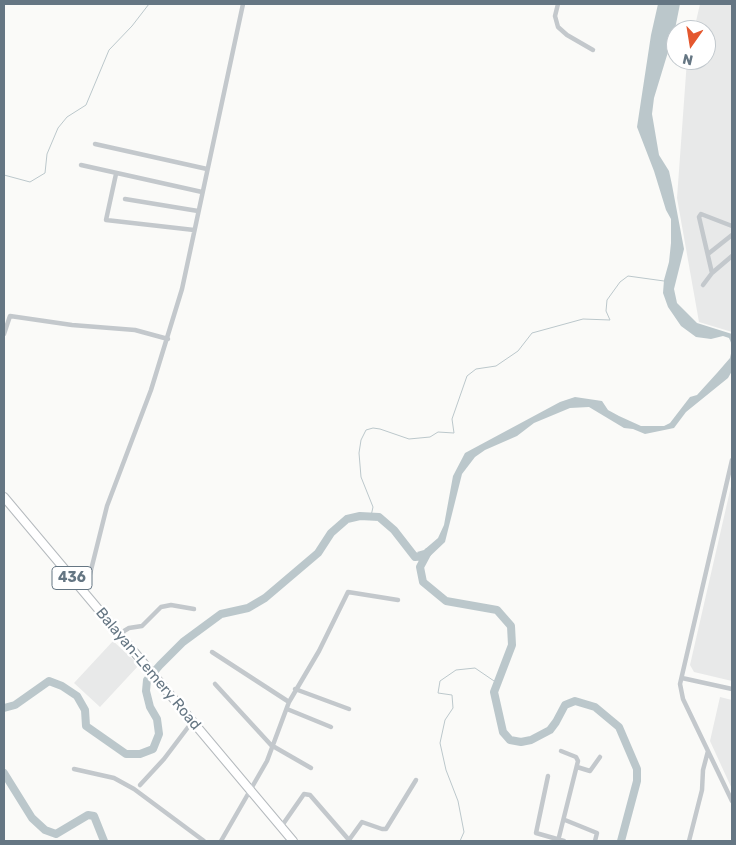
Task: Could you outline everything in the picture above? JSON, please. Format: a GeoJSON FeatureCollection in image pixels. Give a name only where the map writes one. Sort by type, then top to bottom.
{"type":"FeatureCollection","features":[{"type":"Feature","properties":{"kind":"main road","name":"Balayan-Lemery Road"},"geometry":{"type":"LineString","coordinates":[[4,497],[292,841]]}},
{"type":"Feature","properties":{"kind":"street"},"geometry":{"type":"LineString","coordinates":[[85,594],[107,506],[151,390],[182,289],[243,4]]}},
{"type":"Feature","properties":{"kind":"street"},"geometry":{"type":"LineString","coordinates":[[558,4],[555,16],[558,27],[566,35],[593,50]]}},
{"type":"Feature","properties":{"kind":"street"},"geometry":{"type":"LineString","coordinates":[[95,144],[207,169]]}},
{"type":"Feature","properties":{"kind":"street"},"geometry":{"type":"LineString","coordinates":[[81,165],[202,192]]}},
{"type":"Feature","properties":{"kind":"street"},"geometry":{"type":"LineString","coordinates":[[116,174],[106,220],[194,230]]}},
{"type":"Feature","properties":{"kind":"street"},"geometry":{"type":"LineString","coordinates":[[125,199],[198,211]]}},
{"type":"Feature","properties":{"kind":"street"},"geometry":{"type":"LineString","coordinates":[[712,273],[700,214],[732,226]]}},
{"type":"Feature","properties":{"kind":"street"},"geometry":{"type":"LineString","coordinates":[[708,254],[732,235]]}},
{"type":"Feature","properties":{"kind":"street"},"geometry":{"type":"LineString","coordinates":[[703,285],[712,273],[732,256]]}},
{"type":"Feature","properties":{"kind":"street"},"geometry":{"type":"LineString","coordinates":[[4,334],[10,316],[72,325],[135,330],[168,339]]}},
{"type":"Feature","properties":{"kind":"street"},"geometry":{"type":"LineString","coordinates":[[732,460],[680,684],[683,699],[732,801]]}},
{"type":"Feature","properties":{"kind":"street"},"geometry":{"type":"LineString","coordinates":[[221,841],[267,761],[271,745],[295,689],[319,651],[348,592],[398,600]]}},
{"type":"Feature","properties":{"kind":"street"},"geometry":{"type":"LineString","coordinates":[[118,634],[129,628],[142,626],[160,606],[171,605],[194,609]]}},
{"type":"Feature","properties":{"kind":"street"},"geometry":{"type":"LineString","coordinates":[[212,652],[289,702]]}},
{"type":"Feature","properties":{"kind":"street"},"geometry":{"type":"LineString","coordinates":[[682,678],[732,689]]}},
{"type":"Feature","properties":{"kind":"street"},"geometry":{"type":"LineString","coordinates":[[215,684],[271,745],[311,768]]}},
{"type":"Feature","properties":{"kind":"street"},"geometry":{"type":"LineString","coordinates":[[295,689],[349,709]]}},
{"type":"Feature","properties":{"kind":"street"},"geometry":{"type":"LineString","coordinates":[[286,709],[332,727]]}},
{"type":"Feature","properties":{"kind":"street"},"geometry":{"type":"LineString","coordinates":[[140,785],[164,759],[192,722]]}},
{"type":"Feature","properties":{"kind":"street"},"geometry":{"type":"LineString","coordinates":[[548,776],[536,833],[561,841],[577,767],[576,757],[561,751]]}},
{"type":"Feature","properties":{"kind":"street"},"geometry":{"type":"LineString","coordinates":[[689,841],[702,790],[702,770],[708,751]]}},
{"type":"Feature","properties":{"kind":"street"},"geometry":{"type":"LineString","coordinates":[[577,767],[590,771],[600,757]]}},
{"type":"Feature","properties":{"kind":"street"},"geometry":{"type":"LineString","coordinates":[[74,768],[114,778],[134,789],[204,841]]}},
{"type":"Feature","properties":{"kind":"street"},"geometry":{"type":"LineString","coordinates":[[281,827],[304,794],[310,795],[349,841],[362,822],[382,830],[389,826],[416,780]]}},
{"type":"Feature","properties":{"kind":"street"},"geometry":{"type":"LineString","coordinates":[[565,820],[597,833],[595,841]]}},
{"type":"Feature","properties":{"kind":"shaded area"},"geometry":{"type":"Polygon","coordinates":[[[658,4],[680,4],[677,20],[666,20],[666,59],[654,98],[652,114],[659,155],[669,171],[684,249],[674,289],[677,303],[697,323],[732,334],[732,345],[729,338],[723,336],[711,339],[696,337],[681,326],[668,307],[663,293],[669,262],[671,219],[666,210],[654,171],[637,127],[651,35],[658,4]]]}},
{"type":"Feature","properties":{"kind":"shaded area"},"geometry":{"type":"Polygon","coordinates":[[[700,4],[732,4],[732,332],[699,322],[677,198],[686,70],[716,70],[716,20],[696,20],[700,4]]]}},
{"type":"Feature","properties":{"kind":"shaded area"},"geometry":{"type":"Polygon","coordinates":[[[732,349],[732,371],[728,378],[686,412],[674,428],[645,434],[633,429],[624,428],[589,407],[570,408],[534,423],[517,436],[485,450],[475,457],[462,474],[445,542],[425,561],[417,552],[424,550],[438,538],[444,525],[453,476],[465,453],[560,402],[575,397],[602,401],[608,410],[641,426],[664,426],[670,423],[690,397],[697,395],[717,373],[730,358],[732,349]]]}},
{"type":"Feature","properties":{"kind":"shaded area"},"geometry":{"type":"Polygon","coordinates":[[[732,482],[732,681],[694,672],[690,665],[732,482]]]}},
{"type":"Feature","properties":{"kind":"shaded area"},"geometry":{"type":"Polygon","coordinates":[[[113,641],[139,665],[100,707],[74,683],[113,641]]]}},
{"type":"Feature","properties":{"kind":"shaded area"},"geometry":{"type":"Polygon","coordinates":[[[720,697],[732,700],[732,789],[710,741],[720,697]]]}},
{"type":"Feature","properties":{"kind":"waterway"},"geometry":{"type":"LineString","coordinates":[[4,175],[30,182],[45,173],[47,154],[58,128],[67,117],[86,105],[109,50],[132,26],[149,4]]}},
{"type":"Feature","properties":{"kind":"waterway"},"geometry":{"type":"LineString","coordinates":[[371,516],[373,507],[361,477],[359,453],[361,440],[366,430],[380,429],[409,439],[430,437],[438,432],[454,433],[452,419],[467,376],[476,369],[496,366],[518,351],[532,333],[583,319],[610,320],[606,311],[607,300],[620,282],[628,276],[664,281]]}},
{"type":"Feature","properties":{"kind":"waterway"},"geometry":{"type":"LineString","coordinates":[[4,708],[15,705],[49,681],[62,686],[77,696],[85,710],[86,726],[126,754],[140,754],[153,749],[159,734],[157,719],[150,707],[146,691],[147,680],[160,665],[183,642],[221,614],[248,608],[265,598],[318,553],[331,533],[347,519],[360,516],[379,517],[394,530],[415,557],[425,556]]}},
{"type":"Feature","properties":{"kind":"waterway"},"geometry":{"type":"LineString","coordinates":[[428,552],[420,567],[423,582],[446,601],[497,610],[511,626],[512,645],[494,692],[503,732],[510,740],[521,742],[531,740],[550,730],[565,705],[575,701],[595,707],[619,727],[637,769],[637,781],[621,841]]}},
{"type":"Feature","properties":{"kind":"waterway"},"geometry":{"type":"LineString","coordinates":[[460,841],[464,832],[458,801],[446,770],[440,743],[445,720],[453,708],[452,695],[438,693],[440,681],[456,670],[475,668],[497,683]]}},
{"type":"Feature","properties":{"kind":"waterway"},"geometry":{"type":"LineString","coordinates":[[4,773],[32,818],[45,830],[56,834],[88,815],[94,816],[104,841]]}}]}
